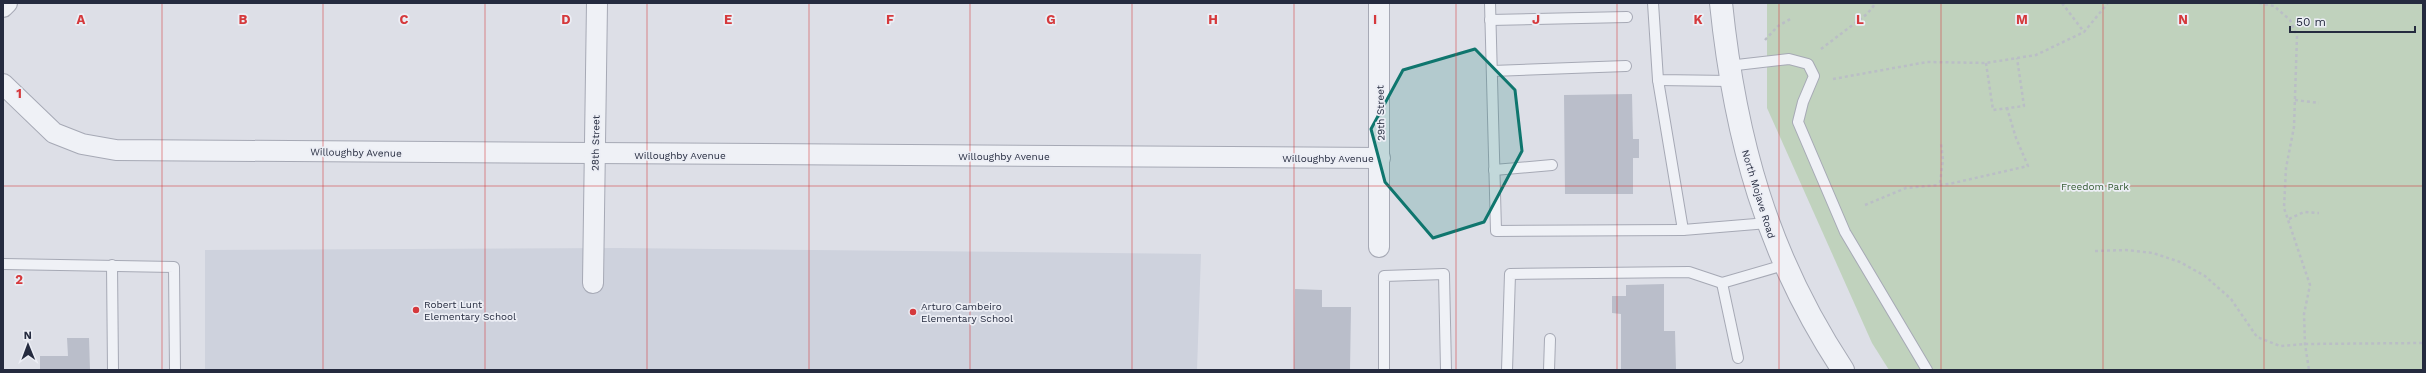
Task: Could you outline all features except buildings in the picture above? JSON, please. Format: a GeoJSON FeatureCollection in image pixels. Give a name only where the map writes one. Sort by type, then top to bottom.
{"type":"FeatureCollection","features":[{"type":"Feature","properties":{"kind":"street"},"geometry":{"type":"LineString","coordinates":[[3,7],[7,3]]}},
{"type":"Feature","properties":{"kind":"street","name":"28th Street"},"geometry":{"type":"LineString","coordinates":[[593,283],[596,3]]}},
{"type":"Feature","properties":{"kind":"street","name":"29th Street"},"geometry":{"type":"LineString","coordinates":[[1379,3],[1379,247]]}},
{"type":"Feature","properties":{"kind":"street","name":"North Mojave Road"},"geometry":{"type":"LineString","coordinates":[[1721,3],[1729,73],[1743,139],[1768,223],[1784,265],[1810,316],[1843,370]]}},
{"type":"Feature","properties":{"kind":"street","name":"Willoughby Avenue"},"geometry":{"type":"LineString","coordinates":[[3,84],[54,133],[82,144],[116,150],[1380,158]]}},
{"type":"Feature","properties":{"kind":"lane"},"geometry":{"type":"LineString","coordinates":[[1490,3],[1496,231],[1683,230],[1768,223]]}},
{"type":"Feature","properties":{"kind":"lane"},"geometry":{"type":"LineString","coordinates":[[1653,3],[1658,80],[1683,230]]}},
{"type":"Feature","properties":{"kind":"lane"},"geometry":{"type":"LineString","coordinates":[[1490,20],[1627,17]]}},
{"type":"Feature","properties":{"kind":"lane"},"geometry":{"type":"LineString","coordinates":[[1658,80],[1729,73],[1788,59],[1808,64],[1814,76],[1803,102],[1798,122],[1845,232],[1927,370]]}},
{"type":"Feature","properties":{"kind":"lane"},"geometry":{"type":"LineString","coordinates":[[1492,71],[1626,66]]}},
{"type":"Feature","properties":{"kind":"lane"},"geometry":{"type":"LineString","coordinates":[[1494,170],[1552,166]]}},
{"type":"Feature","properties":{"kind":"lane"},"geometry":{"type":"LineString","coordinates":[[3,264],[174,266],[175,370]]}},
{"type":"Feature","properties":{"kind":"lane"},"geometry":{"type":"LineString","coordinates":[[112,265],[113,370]]}},
{"type":"Feature","properties":{"kind":"lane"},"geometry":{"type":"LineString","coordinates":[[1506,370],[1510,274],[1689,272],[1722,283],[1784,265]]}},
{"type":"Feature","properties":{"kind":"lane"},"geometry":{"type":"LineString","coordinates":[[1384,370],[1384,276],[1444,274],[1446,370]]}},
{"type":"Feature","properties":{"kind":"lane"},"geometry":{"type":"LineString","coordinates":[[1722,283],[1738,358]]}},
{"type":"Feature","properties":{"kind":"lane"},"geometry":{"type":"LineString","coordinates":[[1549,370],[1550,339]]}},
{"type":"Feature","properties":{"kind":"path"},"geometry":{"type":"LineString","coordinates":[[1821,49],[1867,14],[1876,3]]}},
{"type":"Feature","properties":{"kind":"path"},"geometry":{"type":"LineString","coordinates":[[2062,3],[2084,32]]}},
{"type":"Feature","properties":{"kind":"path"},"geometry":{"type":"LineString","coordinates":[[1833,79],[1927,62],[1986,63],[2036,55],[2084,32],[2108,3]]}},
{"type":"Feature","properties":{"kind":"path"},"geometry":{"type":"LineString","coordinates":[[2258,3],[2274,6],[2290,20],[2297,36],[2294,127],[2286,168],[2284,208],[2310,285],[2304,314],[2305,344],[2309,370]]}},
{"type":"Feature","properties":{"kind":"path"},"geometry":{"type":"LineString","coordinates":[[1765,40],[1778,26],[1792,18]]}},
{"type":"Feature","properties":{"kind":"path"},"geometry":{"type":"LineString","coordinates":[[1986,63],[1993,110],[2024,106],[2017,58]]}},
{"type":"Feature","properties":{"kind":"path"},"geometry":{"type":"LineString","coordinates":[[2295,100],[2319,103]]}},
{"type":"Feature","properties":{"kind":"path"},"geometry":{"type":"LineString","coordinates":[[1865,205],[1906,188],[1940,183],[1949,184],[2028,166],[2007,108]]}},
{"type":"Feature","properties":{"kind":"path"},"geometry":{"type":"LineString","coordinates":[[1940,183],[1943,160],[1941,142]]}},
{"type":"Feature","properties":{"kind":"path"},"geometry":{"type":"LineString","coordinates":[[2288,219],[2304,212],[2318,213]]}},
{"type":"Feature","properties":{"kind":"path"},"geometry":{"type":"LineString","coordinates":[[2094,251],[2126,250],[2153,253],[2180,262],[2205,276],[2231,299],[2257,337],[2280,346],[2305,344],[2423,343]]}},
{"type":"Feature","properties":{"kind":"highlighted area"},"geometry":{"type":"Polygon","coordinates":[[[1475,49],[1515,90],[1522,151],[1484,222],[1433,238],[1385,182],[1371,129],[1403,70],[1475,49]]]}},
{"type":"Feature","properties":{"kind":"shaded area"},"geometry":{"type":"Polygon","coordinates":[[[617,248],[1201,254],[1197,370],[205,370],[205,250],[617,248]]]}},
{"type":"Feature","properties":{"kind":"green space","name":"Freedom Park"},"geometry":{"type":"Polygon","coordinates":[[[1767,3],[2423,3],[2423,370],[1889,370],[1872,343],[1767,108],[1767,3]]]}},
{"type":"Feature","properties":{"kind":"place","name":"Robert Lunt Elementary School"},"geometry":{"type":"Point","coordinates":[416,310]}},
{"type":"Feature","properties":{"kind":"place","name":"Arturo Cambeiro Elementary School"},"geometry":{"type":"Point","coordinates":[913,312]}}]}
